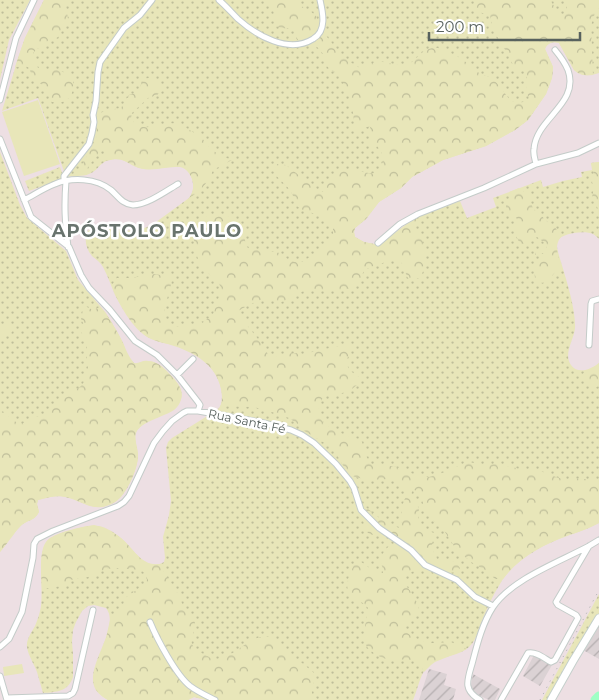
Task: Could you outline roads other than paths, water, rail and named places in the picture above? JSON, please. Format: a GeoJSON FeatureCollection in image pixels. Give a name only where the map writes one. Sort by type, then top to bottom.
{"type":"FeatureCollection","features":[{"type":"Feature","properties":{"kind":"street"},"geometry":{"type":"LineString","coordinates":[[0,100],[16,38],[34,0]]}},
{"type":"Feature","properties":{"kind":"street"},"geometry":{"type":"LineString","coordinates":[[0,647],[9,639],[22,612],[34,544],[37,539],[124,502],[129,496],[154,443],[183,412],[187,410],[198,411],[200,405],[177,375],[157,355],[135,341],[89,288],[69,247],[65,224],[65,175],[89,144],[94,122],[93,116],[100,62],[124,28],[140,16],[152,0]]}},
{"type":"Feature","properties":{"kind":"street"},"geometry":{"type":"LineString","coordinates":[[219,0],[232,14],[250,28],[280,44],[295,45],[305,43],[318,35],[323,22],[320,0]]}},
{"type":"Feature","properties":{"kind":"street"},"geometry":{"type":"LineString","coordinates":[[536,164],[533,149],[538,136],[566,98],[569,87],[568,69],[555,50]]}},
{"type":"Feature","properties":{"kind":"street"},"geometry":{"type":"LineString","coordinates":[[0,139],[33,220],[69,247]]}},
{"type":"Feature","properties":{"kind":"street"},"geometry":{"type":"LineString","coordinates":[[378,243],[409,219],[536,164],[586,151],[599,143]]}},
{"type":"Feature","properties":{"kind":"street"},"geometry":{"type":"LineString","coordinates":[[24,200],[54,184],[65,181],[87,180],[101,184],[125,203],[140,204],[178,184]]}},
{"type":"Feature","properties":{"kind":"street"},"geometry":{"type":"LineString","coordinates":[[589,345],[591,304],[592,301],[599,298]]}},
{"type":"Feature","properties":{"kind":"street"},"geometry":{"type":"LineString","coordinates":[[177,375],[193,359]]}},
{"type":"Feature","properties":{"kind":"street","name":"Rua Santa Fé"},"geometry":{"type":"LineString","coordinates":[[198,411],[268,424],[291,430],[308,438],[328,456],[350,481],[361,510],[379,528],[411,550],[425,565],[457,580],[475,597],[493,606]]}},
{"type":"Feature","properties":{"kind":"street"},"geometry":{"type":"LineString","coordinates":[[480,700],[470,692],[467,683],[481,633],[493,606],[518,583],[599,540]]}},
{"type":"Feature","properties":{"kind":"street"},"geometry":{"type":"LineString","coordinates":[[501,700],[528,653],[534,653],[552,662],[555,660],[578,618],[556,602],[589,546]]}},
{"type":"Feature","properties":{"kind":"street"},"geometry":{"type":"LineString","coordinates":[[576,553],[582,559]]}},
{"type":"Feature","properties":{"kind":"street"},"geometry":{"type":"LineString","coordinates":[[0,676],[7,699],[67,698],[75,689],[93,610]]}},
{"type":"Feature","properties":{"kind":"street"},"geometry":{"type":"LineString","coordinates":[[551,700],[599,618]]}},
{"type":"Feature","properties":{"kind":"street"},"geometry":{"type":"LineString","coordinates":[[150,622],[170,661],[185,681],[215,700]]}},
{"type":"Feature","properties":{"kind":"waterway"},"geometry":{"type":"LineString","coordinates":[[595,700],[599,696]]}},
{"type":"Feature","properties":{"kind":"railway"},"geometry":{"type":"LineString","coordinates":[[540,700],[599,590]]}},
{"type":"Feature","properties":{"kind":"district","name":"APÓSTOLO PAULO"},"geometry":{"type":"Point","coordinates":[147,231]}}]}
